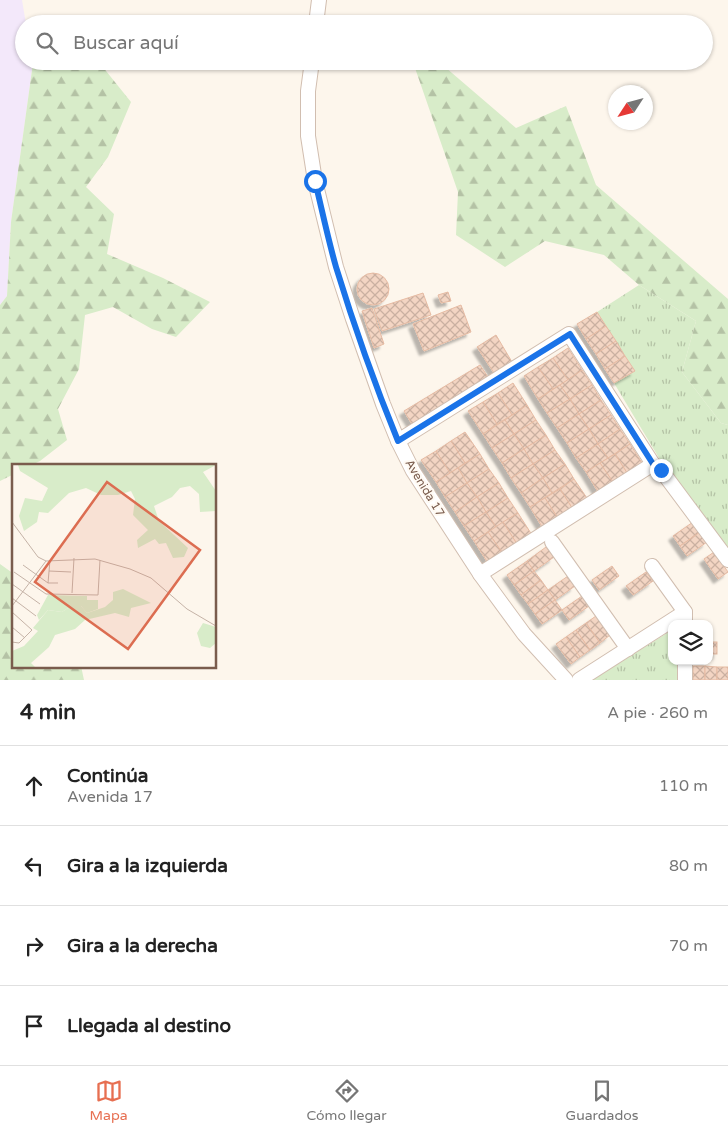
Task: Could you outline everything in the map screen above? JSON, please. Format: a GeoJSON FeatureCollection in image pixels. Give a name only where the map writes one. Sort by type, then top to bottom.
{"type":"FeatureCollection","features":[{"type":"Feature","properties":{"kind":"street"},"geometry":{"type":"LineString","coordinates":[[317,15],[319,0]]}},
{"type":"Feature","properties":{"kind":"street","name":"Avenida 17"},"geometry":{"type":"LineString","coordinates":[[311,70],[308,91],[308,136],[315,181],[344,293],[374,380],[398,441],[413,471],[480,574],[524,634],[566,680]]}},
{"type":"Feature","properties":{"kind":"street"},"geometry":{"type":"LineString","coordinates":[[398,441],[570,334],[653,464],[661,470],[728,560]]}},
{"type":"Feature","properties":{"kind":"street"},"geometry":{"type":"LineString","coordinates":[[480,574],[653,464]]}},
{"type":"Feature","properties":{"kind":"street"},"geometry":{"type":"LineString","coordinates":[[552,542],[628,649]]}},
{"type":"Feature","properties":{"kind":"street"},"geometry":{"type":"LineString","coordinates":[[579,680],[628,649],[685,618],[652,566]]}},
{"type":"Feature","properties":{"kind":"street"},"geometry":{"type":"LineString","coordinates":[[685,665],[685,680]]}},
{"type":"Feature","properties":{"kind":"shaded area"},"geometry":{"type":"Polygon","coordinates":[[[0,0],[22,0],[24,15],[15,15],[15,70],[32,70],[11,222],[7,296],[0,305],[0,0]]]}},
{"type":"Feature","properties":{"kind":"green space"},"geometry":{"type":"Polygon","coordinates":[[[32,70],[105,70],[131,102],[108,157],[86,187],[114,214],[107,254],[163,278],[210,302],[176,337],[152,329],[113,307],[85,315],[79,369],[58,409],[67,440],[34,464],[12,464],[12,475],[0,481],[0,305],[7,296],[11,222],[32,70]]]}},
{"type":"Feature","properties":{"kind":"green space"},"geometry":{"type":"Polygon","coordinates":[[[416,70],[448,70],[516,128],[566,106],[596,185],[728,299],[728,425],[721,423],[682,372],[696,321],[639,285],[604,255],[545,241],[505,267],[456,235],[458,192],[416,70]]]}},
{"type":"Feature","properties":{"kind":"green space"},"geometry":{"type":"Polygon","coordinates":[[[639,285],[696,321],[682,372],[721,423],[728,425],[728,550],[662,463],[614,383],[634,370],[597,312],[639,285]]]}},
{"type":"Feature","properties":{"kind":"green space"},"geometry":{"type":"Polygon","coordinates":[[[0,564],[12,573],[12,668],[81,668],[84,680],[0,680],[0,564]]]}},
{"type":"Feature","properties":{"kind":"green space"},"geometry":{"type":"Polygon","coordinates":[[[668,632],[668,665],[681,665],[680,680],[592,680],[668,632]]]}},
{"type":"Feature","properties":{"kind":"building"},"geometry":{"type":"Polygon","coordinates":[[[373,273],[385,277],[389,289],[385,301],[373,305],[361,301],[357,289],[361,277],[373,273]]]}},
{"type":"Feature","properties":{"kind":"building"},"geometry":{"type":"Polygon","coordinates":[[[448,292],[451,301],[441,303],[438,295],[448,292]]]}},
{"type":"Feature","properties":{"kind":"building"},"geometry":{"type":"Polygon","coordinates":[[[423,293],[431,315],[382,331],[374,309],[423,293]]]}},
{"type":"Feature","properties":{"kind":"building"},"geometry":{"type":"Polygon","coordinates":[[[461,305],[471,332],[424,351],[413,324],[461,305]]]}},
{"type":"Feature","properties":{"kind":"building"},"geometry":{"type":"Polygon","coordinates":[[[372,308],[384,344],[374,348],[362,311],[372,308]]]}},
{"type":"Feature","properties":{"kind":"building"},"geometry":{"type":"Polygon","coordinates":[[[597,312],[606,326],[586,339],[577,324],[597,312]]]}},
{"type":"Feature","properties":{"kind":"building"},"geometry":{"type":"Polygon","coordinates":[[[606,326],[616,341],[596,354],[586,339],[606,326]]]}},
{"type":"Feature","properties":{"kind":"building"},"geometry":{"type":"Polygon","coordinates":[[[496,335],[512,362],[494,373],[477,347],[496,335]]]}},
{"type":"Feature","properties":{"kind":"building"},"geometry":{"type":"Polygon","coordinates":[[[616,341],[625,356],[605,369],[596,354],[616,341]]]}},
{"type":"Feature","properties":{"kind":"building"},"geometry":{"type":"Polygon","coordinates":[[[568,348],[582,370],[568,380],[553,358],[568,348]]]}},
{"type":"Feature","properties":{"kind":"building"},"geometry":{"type":"Polygon","coordinates":[[[625,356],[635,371],[614,383],[605,369],[625,356]]]}},
{"type":"Feature","properties":{"kind":"building"},"geometry":{"type":"Polygon","coordinates":[[[553,358],[568,380],[553,389],[538,367],[553,358]]]}},
{"type":"Feature","properties":{"kind":"building"},"geometry":{"type":"Polygon","coordinates":[[[480,365],[488,377],[412,424],[404,411],[480,365]]]}},
{"type":"Feature","properties":{"kind":"building"},"geometry":{"type":"Polygon","coordinates":[[[538,367],[553,389],[538,399],[524,376],[538,367]]]}},
{"type":"Feature","properties":{"kind":"building"},"geometry":{"type":"Polygon","coordinates":[[[582,370],[592,385],[570,399],[560,385],[582,370]]]}},
{"type":"Feature","properties":{"kind":"building"},"geometry":{"type":"Polygon","coordinates":[[[513,383],[527,405],[512,415],[498,393],[513,383]]]}},
{"type":"Feature","properties":{"kind":"building"},"geometry":{"type":"Polygon","coordinates":[[[560,385],[570,399],[547,413],[538,399],[560,385]]]}},
{"type":"Feature","properties":{"kind":"building"},"geometry":{"type":"Polygon","coordinates":[[[592,385],[601,400],[579,414],[570,399],[592,385]]]}},
{"type":"Feature","properties":{"kind":"building"},"geometry":{"type":"Polygon","coordinates":[[[498,393],[512,415],[497,424],[483,402],[498,393]]]}},
{"type":"Feature","properties":{"kind":"building"},"geometry":{"type":"Polygon","coordinates":[[[570,399],[579,414],[557,428],[547,413],[570,399]]]}},
{"type":"Feature","properties":{"kind":"building"},"geometry":{"type":"Polygon","coordinates":[[[601,400],[611,415],[589,429],[579,414],[601,400]]]}},
{"type":"Feature","properties":{"kind":"building"},"geometry":{"type":"Polygon","coordinates":[[[483,402],[497,424],[483,434],[468,411],[483,402]]]}},
{"type":"Feature","properties":{"kind":"building"},"geometry":{"type":"Polygon","coordinates":[[[527,405],[536,420],[514,434],[505,420],[527,405]]]}},
{"type":"Feature","properties":{"kind":"building"},"geometry":{"type":"Polygon","coordinates":[[[579,414],[589,429],[567,443],[557,428],[579,414]]]}},
{"type":"Feature","properties":{"kind":"building"},"geometry":{"type":"Polygon","coordinates":[[[611,415],[620,429],[598,444],[589,429],[611,415]]]}},
{"type":"Feature","properties":{"kind":"building"},"geometry":{"type":"Polygon","coordinates":[[[505,420],[514,434],[492,448],[483,434],[505,420]]]}},
{"type":"Feature","properties":{"kind":"building"},"geometry":{"type":"Polygon","coordinates":[[[536,420],[546,435],[524,449],[514,434],[536,420]]]}},
{"type":"Feature","properties":{"kind":"building"},"geometry":{"type":"Polygon","coordinates":[[[589,429],[598,444],[576,458],[567,443],[589,429]]]}},
{"type":"Feature","properties":{"kind":"building"},"geometry":{"type":"Polygon","coordinates":[[[620,429],[630,444],[608,458],[598,444],[620,429]]]}},
{"type":"Feature","properties":{"kind":"building"},"geometry":{"type":"Polygon","coordinates":[[[465,432],[480,454],[465,463],[451,441],[465,432]]]}},
{"type":"Feature","properties":{"kind":"building"},"geometry":{"type":"Polygon","coordinates":[[[514,434],[524,449],[502,463],[492,448],[514,434]]]}},
{"type":"Feature","properties":{"kind":"building"},"geometry":{"type":"Polygon","coordinates":[[[546,435],[555,450],[533,464],[524,449],[546,435]]]}},
{"type":"Feature","properties":{"kind":"building"},"geometry":{"type":"Polygon","coordinates":[[[451,441],[465,463],[450,473],[436,451],[451,441]]]}},
{"type":"Feature","properties":{"kind":"building"},"geometry":{"type":"Polygon","coordinates":[[[598,444],[608,458],[586,472],[576,458],[598,444]]]}},
{"type":"Feature","properties":{"kind":"building"},"geometry":{"type":"Polygon","coordinates":[[[630,444],[644,466],[629,476],[615,454],[630,444]]]}},
{"type":"Feature","properties":{"kind":"building"},"geometry":{"type":"Polygon","coordinates":[[[524,449],[533,464],[511,478],[502,463],[524,449]]]}},
{"type":"Feature","properties":{"kind":"building"},"geometry":{"type":"Polygon","coordinates":[[[555,450],[565,464],[543,478],[533,464],[555,450]]]}},
{"type":"Feature","properties":{"kind":"building"},"geometry":{"type":"Polygon","coordinates":[[[436,451],[450,473],[436,482],[421,460],[436,451]]]}},
{"type":"Feature","properties":{"kind":"building"},"geometry":{"type":"Polygon","coordinates":[[[480,454],[489,469],[467,483],[458,468],[480,454]]]}},
{"type":"Feature","properties":{"kind":"building"},"geometry":{"type":"Polygon","coordinates":[[[615,454],[629,476],[615,485],[600,463],[615,454]]]}},
{"type":"Feature","properties":{"kind":"building"},"geometry":{"type":"Polygon","coordinates":[[[600,463],[615,485],[600,495],[586,472],[600,463]]]}},
{"type":"Feature","properties":{"kind":"building"},"geometry":{"type":"Polygon","coordinates":[[[533,464],[543,478],[521,493],[511,478],[533,464]]]}},
{"type":"Feature","properties":{"kind":"building"},"geometry":{"type":"Polygon","coordinates":[[[565,464],[574,479],[552,493],[543,478],[565,464]]]}},
{"type":"Feature","properties":{"kind":"building"},"geometry":{"type":"Polygon","coordinates":[[[458,468],[467,483],[445,497],[436,482],[458,468]]]}},
{"type":"Feature","properties":{"kind":"building"},"geometry":{"type":"Polygon","coordinates":[[[489,469],[499,483],[477,497],[467,483],[489,469]]]}},
{"type":"Feature","properties":{"kind":"building"},"geometry":{"type":"Polygon","coordinates":[[[543,478],[552,493],[530,507],[521,493],[543,478]]]}},
{"type":"Feature","properties":{"kind":"building"},"geometry":{"type":"Polygon","coordinates":[[[574,479],[589,501],[574,511],[560,489],[574,479]]]}},
{"type":"Feature","properties":{"kind":"building"},"geometry":{"type":"Polygon","coordinates":[[[467,483],[477,497],[455,512],[445,497],[467,483]]]}},
{"type":"Feature","properties":{"kind":"building"},"geometry":{"type":"Polygon","coordinates":[[[499,483],[508,498],[486,512],[477,497],[499,483]]]}},
{"type":"Feature","properties":{"kind":"building"},"geometry":{"type":"Polygon","coordinates":[[[560,489],[574,511],[559,520],[545,498],[560,489]]]}},
{"type":"Feature","properties":{"kind":"building"},"geometry":{"type":"Polygon","coordinates":[[[477,497],[486,512],[464,526],[455,512],[477,497]]]}},
{"type":"Feature","properties":{"kind":"building"},"geometry":{"type":"Polygon","coordinates":[[[508,498],[518,513],[496,527],[486,512],[508,498]]]}},
{"type":"Feature","properties":{"kind":"building"},"geometry":{"type":"Polygon","coordinates":[[[545,498],[559,520],[544,530],[530,507],[545,498]]]}},
{"type":"Feature","properties":{"kind":"building"},"geometry":{"type":"Polygon","coordinates":[[[486,512],[496,527],[474,541],[464,526],[486,512]]]}},
{"type":"Feature","properties":{"kind":"building"},"geometry":{"type":"Polygon","coordinates":[[[518,513],[532,535],[517,544],[503,522],[518,513]]]}},
{"type":"Feature","properties":{"kind":"building"},"geometry":{"type":"Polygon","coordinates":[[[503,522],[517,544],[503,554],[488,532],[503,522]]]}},
{"type":"Feature","properties":{"kind":"building"},"geometry":{"type":"Polygon","coordinates":[[[693,522],[700,532],[680,546],[673,536],[693,522]]]}},
{"type":"Feature","properties":{"kind":"building"},"geometry":{"type":"Polygon","coordinates":[[[488,532],[503,554],[488,563],[474,541],[488,532]]]}},
{"type":"Feature","properties":{"kind":"building"},"geometry":{"type":"Polygon","coordinates":[[[700,532],[707,542],[687,556],[680,546],[700,532]]]}},
{"type":"Feature","properties":{"kind":"building"},"geometry":{"type":"Polygon","coordinates":[[[546,547],[554,557],[534,571],[527,561],[546,547]]]}},
{"type":"Feature","properties":{"kind":"building"},"geometry":{"type":"Polygon","coordinates":[[[714,552],[728,572],[718,579],[704,559],[714,552]]]}},
{"type":"Feature","properties":{"kind":"building"},"geometry":{"type":"Polygon","coordinates":[[[527,561],[534,571],[514,585],[507,575],[527,561]]]}},
{"type":"Feature","properties":{"kind":"building"},"geometry":{"type":"Polygon","coordinates":[[[612,566],[619,576],[599,590],[592,580],[612,566]]]}},
{"type":"Feature","properties":{"kind":"building"},"geometry":{"type":"Polygon","coordinates":[[[534,571],[541,580],[521,595],[514,585],[534,571]]]}},
{"type":"Feature","properties":{"kind":"building"},"geometry":{"type":"Polygon","coordinates":[[[646,572],[653,581],[633,595],[626,586],[646,572]]]}},
{"type":"Feature","properties":{"kind":"building"},"geometry":{"type":"Polygon","coordinates":[[[568,576],[575,586],[555,600],[548,590],[568,576]]]}},
{"type":"Feature","properties":{"kind":"building"},"geometry":{"type":"Polygon","coordinates":[[[541,580],[548,590],[528,604],[521,595],[541,580]]]}},
{"type":"Feature","properties":{"kind":"building"},"geometry":{"type":"Polygon","coordinates":[[[548,590],[555,600],[535,614],[528,604],[548,590]]]}},
{"type":"Feature","properties":{"kind":"building"},"geometry":{"type":"Polygon","coordinates":[[[582,596],[589,606],[569,620],[562,610],[582,596]]]}},
{"type":"Feature","properties":{"kind":"building"},"geometry":{"type":"Polygon","coordinates":[[[555,600],[562,610],[542,624],[535,614],[555,600]]]}},
{"type":"Feature","properties":{"kind":"building"},"geometry":{"type":"Polygon","coordinates":[[[596,616],[610,635],[600,643],[586,623],[596,616]]]}},
{"type":"Feature","properties":{"kind":"building"},"geometry":{"type":"Polygon","coordinates":[[[586,623],[600,643],[590,650],[576,630],[586,623]]]}},
{"type":"Feature","properties":{"kind":"building"},"geometry":{"type":"Polygon","coordinates":[[[576,630],[590,650],[580,657],[566,637],[576,630]]]}},
{"type":"Feature","properties":{"kind":"building"},"geometry":{"type":"Polygon","coordinates":[[[566,637],[580,657],[571,664],[556,644],[566,637]]]}},
{"type":"Feature","properties":{"kind":"building"},"geometry":{"type":"Polygon","coordinates":[[[713,642],[717,642],[717,654],[713,654],[713,642]]]}},
{"type":"Feature","properties":{"kind":"building"},"geometry":{"type":"Polygon","coordinates":[[[693,666],[705,666],[705,680],[693,680],[693,666]]]}},
{"type":"Feature","properties":{"kind":"building"},"geometry":{"type":"Polygon","coordinates":[[[705,666],[717,667],[717,680],[705,680],[705,666]]]}},
{"type":"Feature","properties":{"kind":"building"},"geometry":{"type":"Polygon","coordinates":[[[717,667],[728,667],[728,680],[717,680],[717,667]]]}},
{"type":"Feature","properties":{"kind":"route"},"geometry":{"type":"LineString","coordinates":[[315,181],[336,267],[368,364],[398,441],[570,334],[653,464],[661,470]]}}]}
